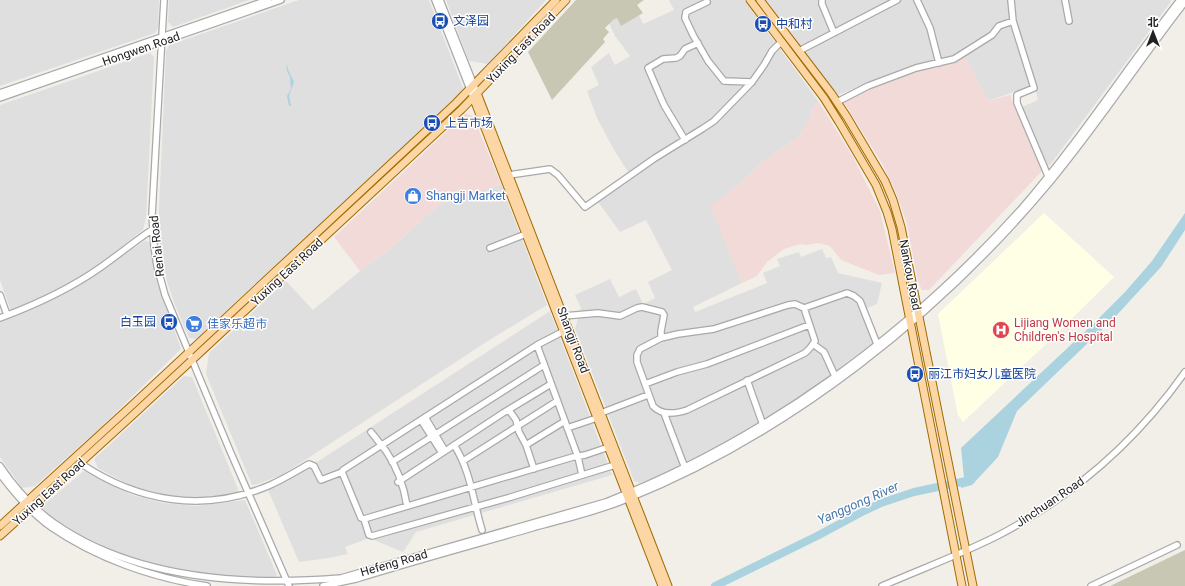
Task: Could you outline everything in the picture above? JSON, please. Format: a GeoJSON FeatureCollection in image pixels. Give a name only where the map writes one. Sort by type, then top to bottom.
{"type":"FeatureCollection","features":[{"type":"Feature","properties":{"kind":"main road","name":"Yuxing East Road"},"geometry":{"type":"LineString","coordinates":[[0,536],[29,505],[189,352],[472,87],[556,0]]}},
{"type":"Feature","properties":{"kind":"main road","name":"Yuxing East Road"},"geometry":{"type":"LineString","coordinates":[[0,526],[29,505],[80,463],[192,360],[475,95],[566,0]]}},
{"type":"Feature","properties":{"kind":"main road","name":"Nankou Road"},"geometry":{"type":"LineString","coordinates":[[750,0],[824,98],[876,185],[884,203],[910,320],[962,586]]}},
{"type":"Feature","properties":{"kind":"main road","name":"Nankou Road"},"geometry":{"type":"LineString","coordinates":[[760,0],[837,102],[880,172],[893,200],[901,227],[973,586]]}},
{"type":"Feature","properties":{"kind":"main road","name":"Shangji Road"},"geometry":{"type":"LineString","coordinates":[[475,95],[509,175],[564,316],[609,447],[630,495],[662,586]]}},
{"type":"Feature","properties":{"kind":"main road","name":"Shangji Road"},"geometry":{"type":"LineString","coordinates":[[475,95],[526,234],[564,331],[668,586]]}},
{"type":"Feature","properties":{"kind":"street","name":"Ren'ai Road"},"geometry":{"type":"LineString","coordinates":[[164,0],[152,215],[157,266],[162,287],[288,585]]}},
{"type":"Feature","properties":{"kind":"street","name":"Hongwen Road"},"geometry":{"type":"LineString","coordinates":[[0,98],[268,0]]}},
{"type":"Feature","properties":{"kind":"street","name":"Hongwen Road"},"geometry":{"type":"LineString","coordinates":[[0,93],[282,0]]}},
{"type":"Feature","properties":{"kind":"street"},"geometry":{"type":"LineString","coordinates":[[436,0],[472,87]]}},
{"type":"Feature","properties":{"kind":"street"},"geometry":{"type":"LineString","coordinates":[[440,0],[475,95]]}},
{"type":"Feature","properties":{"kind":"street"},"geometry":{"type":"LineString","coordinates":[[822,0],[822,4],[834,33]]}},
{"type":"Feature","properties":{"kind":"street"},"geometry":{"type":"LineString","coordinates":[[799,51],[897,0]]}},
{"type":"Feature","properties":{"kind":"street"},"geometry":{"type":"LineString","coordinates":[[917,0],[930,28],[939,63]]}},
{"type":"Feature","properties":{"kind":"street"},"geometry":{"type":"LineString","coordinates":[[1011,0],[1013,22],[1034,88],[1017,95],[1016,103],[1048,176]]}},
{"type":"Feature","properties":{"kind":"street"},"geometry":{"type":"LineString","coordinates":[[1065,0],[1069,21]]}},
{"type":"Feature","properties":{"kind":"street"},"geometry":{"type":"LineString","coordinates":[[918,313],[1021,208],[1048,176],[1180,0]]}},
{"type":"Feature","properties":{"kind":"street"},"geometry":{"type":"LineString","coordinates":[[707,2],[686,12],[685,15],[687,23],[708,60],[724,81],[752,82]]}},
{"type":"Feature","properties":{"kind":"street"},"geometry":{"type":"LineString","coordinates":[[630,495],[696,468],[762,432],[840,378],[918,313],[992,246],[1051,181],[1185,2]]}},
{"type":"Feature","properties":{"kind":"street"},"geometry":{"type":"LineString","coordinates":[[837,102],[868,86],[916,68],[954,59],[992,35],[999,26],[1013,22]]}},
{"type":"Feature","properties":{"kind":"street"},"geometry":{"type":"LineString","coordinates":[[685,140],[664,105],[648,68],[663,59],[676,58],[685,49],[698,42]]}},
{"type":"Feature","properties":{"kind":"street"},"geometry":{"type":"LineString","coordinates":[[509,175],[550,169],[585,207],[654,158],[714,121],[752,82],[772,51],[781,42]]}},
{"type":"Feature","properties":{"kind":"street"},"geometry":{"type":"LineString","coordinates":[[0,318],[41,301],[86,277],[153,228]]}},
{"type":"Feature","properties":{"kind":"street"},"geometry":{"type":"LineString","coordinates":[[490,248],[526,234]]}},
{"type":"Feature","properties":{"kind":"street"},"geometry":{"type":"LineString","coordinates":[[804,308],[815,341],[805,353],[687,410],[664,413],[655,409],[648,395],[637,362],[637,355],[640,349],[661,338],[714,329],[788,305],[795,304],[804,308],[847,294],[854,296],[860,301],[878,344]]}},
{"type":"Feature","properties":{"kind":"street"},"geometry":{"type":"LineString","coordinates":[[0,295],[7,315]]}},
{"type":"Feature","properties":{"kind":"street"},"geometry":{"type":"LineString","coordinates":[[564,316],[598,313],[620,316],[637,308],[646,308],[662,312],[664,314],[661,338]]}},
{"type":"Feature","properties":{"kind":"street"},"geometry":{"type":"LineString","coordinates":[[630,495],[716,452],[763,425],[835,376],[910,320]]}},
{"type":"Feature","properties":{"kind":"street"},"geometry":{"type":"LineString","coordinates":[[645,384],[677,372],[707,364],[809,325]]}},
{"type":"Feature","properties":{"kind":"street"},"geometry":{"type":"LineString","coordinates":[[80,463],[99,476],[120,486],[158,498],[184,501],[226,499],[248,493],[279,482],[308,464],[314,466],[320,480],[342,472],[342,470],[537,345],[564,331]]}},
{"type":"Feature","properties":{"kind":"street"},"geometry":{"type":"LineString","coordinates":[[813,344],[824,352],[835,376]]}},
{"type":"Feature","properties":{"kind":"street"},"geometry":{"type":"LineString","coordinates":[[537,345],[578,456],[582,475]]}},
{"type":"Feature","properties":{"kind":"street"},"geometry":{"type":"LineString","coordinates":[[392,462],[544,365]]}},
{"type":"Feature","properties":{"kind":"street","name":"Jinchuan Road"},"geometry":{"type":"LineString","coordinates":[[882,586],[966,551],[1028,519],[1054,502],[1084,479],[1140,428],[1185,372]]}},
{"type":"Feature","properties":{"kind":"street"},"geometry":{"type":"LineString","coordinates":[[747,380],[763,425]]}},
{"type":"Feature","properties":{"kind":"street"},"geometry":{"type":"LineString","coordinates":[[399,481],[551,384]]}},
{"type":"Feature","properties":{"kind":"street"},"geometry":{"type":"LineString","coordinates":[[567,428],[648,395]]}},
{"type":"Feature","properties":{"kind":"street"},"geometry":{"type":"LineString","coordinates":[[463,461],[558,401]]}},
{"type":"Feature","properties":{"kind":"street"},"geometry":{"type":"LineString","coordinates":[[509,410],[516,420],[534,469]]}},
{"type":"Feature","properties":{"kind":"street"},"geometry":{"type":"LineString","coordinates":[[664,413],[685,468]]}},
{"type":"Feature","properties":{"kind":"street"},"geometry":{"type":"LineString","coordinates":[[423,418],[444,452]]}},
{"type":"Feature","properties":{"kind":"street"},"geometry":{"type":"LineString","coordinates":[[526,445],[564,421]]}},
{"type":"Feature","properties":{"kind":"street"},"geometry":{"type":"LineString","coordinates":[[371,432],[392,462],[407,506]]}},
{"type":"Feature","properties":{"kind":"street"},"geometry":{"type":"LineString","coordinates":[[381,445],[399,481]]}},
{"type":"Feature","properties":{"kind":"street"},"geometry":{"type":"LineString","coordinates":[[454,445],[463,461],[482,530]]}},
{"type":"Feature","properties":{"kind":"street"},"geometry":{"type":"LineString","coordinates":[[364,519],[609,447]]}},
{"type":"Feature","properties":{"kind":"street"},"geometry":{"type":"LineString","coordinates":[[342,472],[361,518],[364,519],[369,535],[372,536],[476,507],[616,465]]}},
{"type":"Feature","properties":{"kind":"street","name":"Hefeng Road"},"geometry":{"type":"LineString","coordinates":[[0,466],[29,505],[76,536],[113,554],[151,568],[185,577],[221,583],[253,585],[288,585],[326,581],[630,495]]}},
{"type":"Feature","properties":{"kind":"street","name":"Hefeng Road"},"geometry":{"type":"LineString","coordinates":[[0,474],[50,526],[62,534],[111,559],[150,573],[207,586]]}},
{"type":"Feature","properties":{"kind":"street","name":"Hefeng Road"},"geometry":{"type":"LineString","coordinates":[[323,586],[356,579],[608,507],[630,495]]}},
{"type":"Feature","properties":{"kind":"street"},"geometry":{"type":"LineString","coordinates":[[1090,586],[1177,545]]}},
{"type":"Feature","properties":{"kind":"shaded area"},"geometry":{"type":"Polygon","coordinates":[[[0,0],[159,0],[158,28],[155,33],[0,86],[0,0]]]}},
{"type":"Feature","properties":{"kind":"shaded area"},"geometry":{"type":"Polygon","coordinates":[[[169,0],[249,0],[173,27],[168,22],[169,0]]]}},
{"type":"Feature","properties":{"kind":"shaded area"},"geometry":{"type":"Polygon","coordinates":[[[299,0],[429,0],[463,88],[461,94],[196,339],[189,338],[167,281],[158,232],[166,52],[169,45],[299,0]]]}},
{"type":"Feature","properties":{"kind":"shaded area","name":"文泽园"},"geometry":{"type":"Polygon","coordinates":[[[446,0],[546,0],[488,64],[469,61],[446,0]]]}},
{"type":"Feature","properties":{"kind":"shaded area"},"geometry":{"type":"Polygon","coordinates":[[[576,0],[644,0],[637,5],[643,13],[621,26],[617,18],[613,20],[605,28],[609,32],[603,39],[605,42],[552,100],[528,52],[576,0]]]}},
{"type":"Feature","properties":{"kind":"shaded area"},"geometry":{"type":"Polygon","coordinates":[[[669,0],[744,0],[819,102],[812,109],[811,115],[799,137],[765,160],[737,186],[711,206],[742,283],[693,307],[695,312],[767,283],[763,273],[780,266],[777,259],[799,252],[801,257],[822,249],[826,258],[831,257],[838,273],[882,283],[877,304],[865,309],[878,339],[810,390],[769,416],[719,445],[654,478],[640,483],[634,481],[575,329],[581,308],[575,295],[610,279],[619,297],[636,289],[643,304],[655,298],[648,282],[672,270],[646,220],[620,232],[598,202],[632,178],[614,150],[597,118],[587,91],[599,85],[591,67],[609,53],[615,65],[630,56],[615,36],[609,23],[617,18],[621,25],[639,15],[643,24],[674,10],[669,0]]]}},
{"type":"Feature","properties":{"kind":"shaded area"},"geometry":{"type":"Polygon","coordinates":[[[764,0],[1171,0],[1050,165],[1046,165],[1022,107],[1038,100],[1020,37],[1015,38],[1031,86],[988,101],[963,52],[948,60],[908,67],[838,95],[764,0]]]}},
{"type":"Feature","properties":{"kind":"shaded area"},"geometry":{"type":"Polygon","coordinates":[[[150,53],[154,57],[146,218],[143,230],[84,274],[53,292],[11,311],[0,280],[0,105],[150,53]]]}},
{"type":"Feature","properties":{"kind":"shaded area"},"geometry":{"type":"Polygon","coordinates":[[[965,55],[988,101],[1010,95],[1042,171],[929,290],[922,290],[918,282],[907,224],[896,193],[883,165],[843,101],[871,87],[922,69],[936,68],[965,55]]]}},
{"type":"Feature","properties":{"kind":"shaded area"},"geometry":{"type":"Polygon","coordinates":[[[819,102],[853,157],[880,211],[895,273],[879,275],[841,260],[830,246],[818,243],[806,245],[800,244],[784,249],[767,262],[757,276],[742,283],[710,206],[737,186],[765,160],[799,137],[811,115],[812,109],[819,102]]]}},
{"type":"Feature","properties":{"kind":"shaded area","name":"Shangji Market"},"geometry":{"type":"Polygon","coordinates":[[[466,113],[473,116],[501,184],[458,201],[454,191],[389,250],[360,271],[334,237],[466,113]]]}},
{"type":"Feature","properties":{"kind":"shaded area"},"geometry":{"type":"Polygon","coordinates":[[[501,184],[547,305],[491,339],[282,475],[252,485],[206,374],[209,353],[286,281],[313,310],[360,271],[389,250],[454,191],[459,201],[501,184]]]}},
{"type":"Feature","properties":{"kind":"shaded area","name":"Lijiang Women and Children's Hospital"},"geometry":{"type":"Polygon","coordinates":[[[1044,213],[1114,277],[1045,345],[963,422],[958,415],[938,314],[1044,213]]]}},
{"type":"Feature","properties":{"kind":"shaded area","name":"白玉园"},"geometry":{"type":"Polygon","coordinates":[[[144,241],[151,242],[157,281],[181,349],[101,427],[35,486],[22,488],[0,457],[0,322],[66,293],[144,241]]]}},
{"type":"Feature","properties":{"kind":"shaded area"},"geometry":{"type":"Polygon","coordinates":[[[550,311],[612,475],[416,532],[403,552],[369,538],[345,547],[348,554],[299,562],[268,490],[312,466],[317,479],[321,477],[314,464],[550,311]]]}},
{"type":"Feature","properties":{"kind":"shaded area"},"geometry":{"type":"Polygon","coordinates":[[[184,376],[192,377],[238,489],[237,492],[196,498],[165,495],[135,487],[98,468],[94,459],[184,376]]]}},
{"type":"Feature","properties":{"kind":"shaded area"},"geometry":{"type":"Polygon","coordinates":[[[84,471],[132,495],[163,503],[196,506],[245,500],[277,575],[268,583],[178,572],[120,554],[79,534],[53,518],[41,507],[84,471]]]}},
{"type":"Feature","properties":{"kind":"shaded area"},"geometry":{"type":"Polygon","coordinates":[[[1185,550],[1185,586],[1110,586],[1185,550]]]}},
{"type":"Feature","properties":{"kind":"water"},"geometry":{"type":"Polygon","coordinates":[[[286,62],[294,82],[289,96],[291,106],[289,106],[287,96],[291,89],[290,77],[287,71],[286,62]]]}},
{"type":"Feature","properties":{"kind":"water"},"geometry":{"type":"Polygon","coordinates":[[[1185,213],[1185,230],[1161,267],[1116,316],[1017,411],[998,457],[972,485],[961,488],[959,479],[964,478],[961,448],[1125,292],[1152,261],[1185,213]]]}},
{"type":"Feature","properties":{"kind":"waterway","name":"Yanggong River"},"geometry":{"type":"LineString","coordinates":[[715,586],[881,503],[914,492],[971,480]]}},
{"type":"Feature","properties":{"kind":"place","name":"文泽园"},"geometry":{"type":"Point","coordinates":[440,21]}},
{"type":"Feature","properties":{"kind":"place","name":"中和村"},"geometry":{"type":"Point","coordinates":[763,24]}},
{"type":"Feature","properties":{"kind":"place","name":"上吉市场"},"geometry":{"type":"Point","coordinates":[432,123]}},
{"type":"Feature","properties":{"kind":"place","name":"Shangji Market"},"geometry":{"type":"Point","coordinates":[413,196]}},
{"type":"Feature","properties":{"kind":"place","name":"白玉园"},"geometry":{"type":"Point","coordinates":[169,322]}},
{"type":"Feature","properties":{"kind":"place","name":"佳家乐超市"},"geometry":{"type":"Point","coordinates":[194,324]}},
{"type":"Feature","properties":{"kind":"place","name":"Lijiang Women and Children's Hospital"},"geometry":{"type":"Point","coordinates":[1001,330]}},
{"type":"Feature","properties":{"kind":"place","name":"丽江市妇女儿童医院"},"geometry":{"type":"Point","coordinates":[915,374]}}]}
